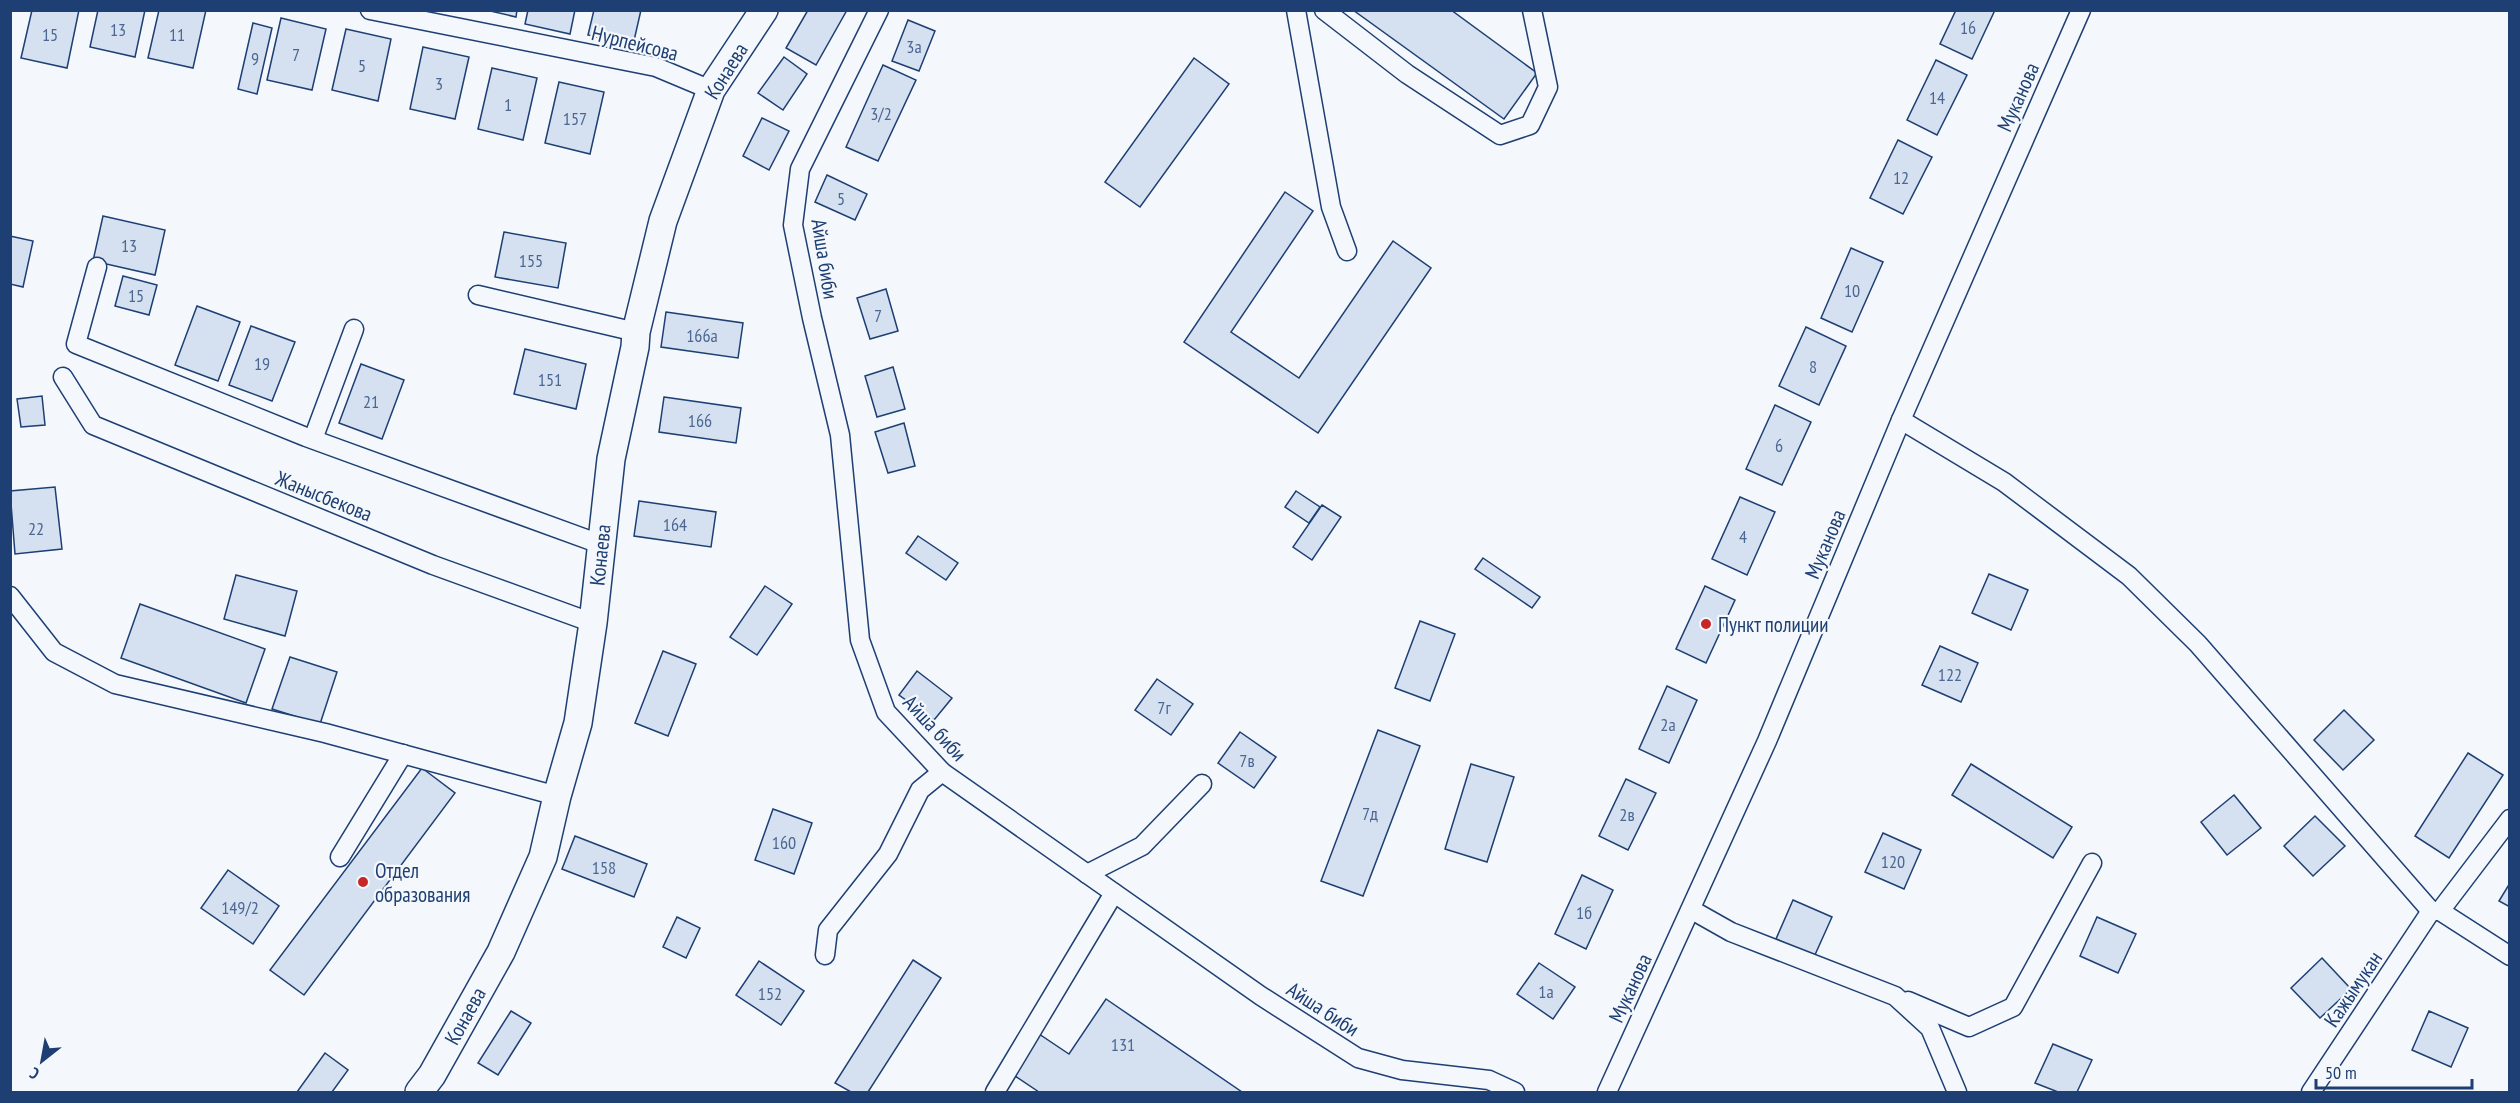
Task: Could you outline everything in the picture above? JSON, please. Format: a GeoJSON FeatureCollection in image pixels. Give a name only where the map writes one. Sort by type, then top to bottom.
{"type":"FeatureCollection","features":[{"type":"Feature","properties":{"kind":"main road","name":"Конаева"},"geometry":{"type":"LineString","coordinates":[[419,1092],[432,1075],[501,952],[543,857],[557,795],[578,723],[593,623],[611,459],[635,347],[636,332],[663,221],[711,90],[764,10]]}},
{"type":"Feature","properties":{"kind":"street","name":"Нурпейсова"},"geometry":{"type":"LineString","coordinates":[[370,10],[656,67],[711,90]]}},
{"type":"Feature","properties":{"kind":"street","name":"Айша биби"},"geometry":{"type":"LineString","coordinates":[[879,10],[800,169],[793,225],[840,435],[860,640],[886,712],[942,772],[1261,996],[1358,1058],[1402,1070],[1489,1080],[1515,1092]]}},
{"type":"Feature","properties":{"kind":"street"},"geometry":{"type":"LineString","coordinates":[[1296,10],[1331,207],[1347,251]]}},
{"type":"Feature","properties":{"kind":"street"},"geometry":{"type":"LineString","coordinates":[[1324,10],[1407,74],[1500,135],[1530,125],[1548,87],[1532,10]]}},
{"type":"Feature","properties":{"kind":"street","name":"Муканова"},"geometry":{"type":"LineString","coordinates":[[1607,1092],[1692,910],[1767,741],[1901,420],[2081,10]]}},
{"type":"Feature","properties":{"kind":"street"},"geometry":{"type":"LineString","coordinates":[[97,267],[76,344],[313,440],[600,544]]}},
{"type":"Feature","properties":{"kind":"street"},"geometry":{"type":"LineString","coordinates":[[478,296],[636,332]]}},
{"type":"Feature","properties":{"kind":"street"},"geometry":{"type":"LineString","coordinates":[[313,440],[354,329]]}},
{"type":"Feature","properties":{"kind":"street","name":"Жанысбекова"},"geometry":{"type":"LineString","coordinates":[[63,377],[93,425],[433,565],[593,623]]}},
{"type":"Feature","properties":{"kind":"street"},"geometry":{"type":"LineString","coordinates":[[1901,420],[2004,482],[2128,576],[2198,644],[2436,911],[2510,956]]}},
{"type":"Feature","properties":{"kind":"street"},"geometry":{"type":"LineString","coordinates":[[10,596],[54,652],[115,684],[325,733],[557,795]]}},
{"type":"Feature","properties":{"kind":"street"},"geometry":{"type":"LineString","coordinates":[[340,857],[403,754]]}},
{"type":"Feature","properties":{"kind":"street"},"geometry":{"type":"LineString","coordinates":[[825,955],[828,930],[888,854],[920,790],[942,772]]}},
{"type":"Feature","properties":{"kind":"street"},"geometry":{"type":"LineString","coordinates":[[1087,874],[1142,846],[1202,784]]}},
{"type":"Feature","properties":{"kind":"street","name":"Кажымукан"},"geometry":{"type":"LineString","coordinates":[[2311,1092],[2436,911],[2510,819]]}},
{"type":"Feature","properties":{"kind":"street"},"geometry":{"type":"LineString","coordinates":[[1692,910],[1731,932],[1969,1027],[2013,1007],[2092,863]]}},
{"type":"Feature","properties":{"kind":"street"},"geometry":{"type":"LineString","coordinates":[[995,1092],[1114,893]]}},
{"type":"Feature","properties":{"kind":"street"},"geometry":{"type":"LineString","coordinates":[[1895,996],[1930,1028],[1957,1092]]}},
{"type":"Feature","properties":{"kind":"building"},"geometry":{"type":"Polygon","coordinates":[[[32,10],[79,10],[67,68],[21,58],[32,10]]]}},
{"type":"Feature","properties":{"kind":"building"},"geometry":{"type":"Polygon","coordinates":[[[98,10],[145,10],[135,57],[90,47],[98,10]]]}},
{"type":"Feature","properties":{"kind":"building"},"geometry":{"type":"Polygon","coordinates":[[[159,10],[206,10],[193,68],[148,58],[159,10]]]}},
{"type":"Feature","properties":{"kind":"building"},"geometry":{"type":"Polygon","coordinates":[[[486,10],[517,10],[516,17],[486,10]]]}},
{"type":"Feature","properties":{"kind":"building"},"geometry":{"type":"Polygon","coordinates":[[[528,10],[575,10],[570,34],[525,24],[528,10]]]}},
{"type":"Feature","properties":{"kind":"building"},"geometry":{"type":"Polygon","coordinates":[[[594,10],[641,10],[633,45],[588,35],[594,10]]]}},
{"type":"Feature","properties":{"kind":"building"},"geometry":{"type":"Polygon","coordinates":[[[808,10],[847,10],[816,65],[786,48],[808,10]]]}},
{"type":"Feature","properties":{"kind":"building"},"geometry":{"type":"Polygon","coordinates":[[[1353,10],[1451,10],[1537,73],[1504,119],[1353,10]]]}},
{"type":"Feature","properties":{"kind":"building"},"geometry":{"type":"Polygon","coordinates":[[[1956,10],[1995,10],[1972,59],[1940,44],[1956,10]]]}},
{"type":"Feature","properties":{"kind":"building"},"geometry":{"type":"Polygon","coordinates":[[[281,18],[326,29],[312,90],[267,80],[281,18]]]}},
{"type":"Feature","properties":{"kind":"building"},"geometry":{"type":"Polygon","coordinates":[[[908,20],[935,31],[919,71],[892,61],[908,20]]]}},
{"type":"Feature","properties":{"kind":"building"},"geometry":{"type":"Polygon","coordinates":[[[253,23],[272,28],[257,94],[238,89],[253,23]]]}},
{"type":"Feature","properties":{"kind":"building"},"geometry":{"type":"Polygon","coordinates":[[[346,29],[391,39],[378,101],[332,90],[346,29]]]}},
{"type":"Feature","properties":{"kind":"building"},"geometry":{"type":"Polygon","coordinates":[[[423,47],[469,57],[455,119],[410,109],[423,47]]]}},
{"type":"Feature","properties":{"kind":"building"},"geometry":{"type":"Polygon","coordinates":[[[784,57],[807,74],[783,110],[758,93],[784,57]]]}},
{"type":"Feature","properties":{"kind":"building"},"geometry":{"type":"Polygon","coordinates":[[[1194,58],[1229,84],[1140,207],[1105,182],[1194,58]]]}},
{"type":"Feature","properties":{"kind":"building"},"geometry":{"type":"Polygon","coordinates":[[[1936,60],[1967,75],[1937,135],[1907,120],[1936,60]]]}},
{"type":"Feature","properties":{"kind":"building"},"geometry":{"type":"Polygon","coordinates":[[[883,65],[916,80],[878,161],[846,147],[883,65]]]}},
{"type":"Feature","properties":{"kind":"building"},"geometry":{"type":"Polygon","coordinates":[[[492,68],[537,78],[523,140],[478,129],[492,68]]]}},
{"type":"Feature","properties":{"kind":"building"},"geometry":{"type":"Polygon","coordinates":[[[559,82],[604,92],[590,154],[545,143],[559,82]]]}},
{"type":"Feature","properties":{"kind":"building"},"geometry":{"type":"Polygon","coordinates":[[[762,118],[789,131],[769,170],[743,156],[762,118]]]}},
{"type":"Feature","properties":{"kind":"building"},"geometry":{"type":"Polygon","coordinates":[[[1898,140],[1932,157],[1903,214],[1870,198],[1898,140]]]}},
{"type":"Feature","properties":{"kind":"building"},"geometry":{"type":"Polygon","coordinates":[[[827,175],[867,194],[855,220],[815,202],[827,175]]]}},
{"type":"Feature","properties":{"kind":"building"},"geometry":{"type":"Polygon","coordinates":[[[1285,192],[1313,211],[1231,332],[1299,378],[1393,241],[1431,268],[1318,433],[1184,342],[1285,192]]]}},
{"type":"Feature","properties":{"kind":"building"},"geometry":{"type":"Polygon","coordinates":[[[103,216],[165,230],[155,275],[93,261],[103,216]]]}},
{"type":"Feature","properties":{"kind":"building"},"geometry":{"type":"Polygon","coordinates":[[[504,232],[566,243],[558,288],[495,277],[504,232]]]}},
{"type":"Feature","properties":{"kind":"building"},"geometry":{"type":"Polygon","coordinates":[[[10,236],[33,241],[23,287],[10,284],[10,236]]]}},
{"type":"Feature","properties":{"kind":"building"},"geometry":{"type":"Polygon","coordinates":[[[1851,248],[1883,262],[1852,332],[1821,318],[1851,248]]]}},
{"type":"Feature","properties":{"kind":"building"},"geometry":{"type":"Polygon","coordinates":[[[123,276],[157,285],[149,315],[115,306],[123,276]]]}},
{"type":"Feature","properties":{"kind":"building"},"geometry":{"type":"Polygon","coordinates":[[[886,289],[898,331],[870,339],[857,298],[886,289]]]}},
{"type":"Feature","properties":{"kind":"building"},"geometry":{"type":"Polygon","coordinates":[[[197,306],[240,322],[218,381],[175,365],[197,306]]]}},
{"type":"Feature","properties":{"kind":"building"},"geometry":{"type":"Polygon","coordinates":[[[666,312],[743,323],[738,358],[661,347],[666,312]]]}},
{"type":"Feature","properties":{"kind":"building"},"geometry":{"type":"Polygon","coordinates":[[[251,326],[295,342],[272,401],[229,385],[251,326]]]}},
{"type":"Feature","properties":{"kind":"building"},"geometry":{"type":"Polygon","coordinates":[[[1806,327],[1846,346],[1819,405],[1779,386],[1806,327]]]}},
{"type":"Feature","properties":{"kind":"building"},"geometry":{"type":"Polygon","coordinates":[[[525,349],[586,364],[576,409],[514,394],[525,349]]]}},
{"type":"Feature","properties":{"kind":"building"},"geometry":{"type":"Polygon","coordinates":[[[361,364],[404,380],[382,439],[339,423],[361,364]]]}},
{"type":"Feature","properties":{"kind":"building"},"geometry":{"type":"Polygon","coordinates":[[[893,367],[905,409],[877,417],[865,376],[893,367]]]}},
{"type":"Feature","properties":{"kind":"building"},"geometry":{"type":"Polygon","coordinates":[[[42,396],[45,425],[21,427],[17,399],[42,396]]]}},
{"type":"Feature","properties":{"kind":"building"},"geometry":{"type":"Polygon","coordinates":[[[664,397],[741,408],[736,443],[659,432],[664,397]]]}},
{"type":"Feature","properties":{"kind":"building"},"geometry":{"type":"Polygon","coordinates":[[[1775,405],[1811,422],[1782,485],[1746,469],[1775,405]]]}},
{"type":"Feature","properties":{"kind":"building"},"geometry":{"type":"Polygon","coordinates":[[[904,423],[915,466],[888,473],[875,432],[904,423]]]}},
{"type":"Feature","properties":{"kind":"building"},"geometry":{"type":"Polygon","coordinates":[[[55,487],[62,549],[15,554],[10,491],[55,487]]]}},
{"type":"Feature","properties":{"kind":"building"},"geometry":{"type":"Polygon","coordinates":[[[1296,491],[1320,507],[1309,523],[1285,507],[1296,491]]]}},
{"type":"Feature","properties":{"kind":"building"},"geometry":{"type":"Polygon","coordinates":[[[1740,497],[1775,512],[1747,575],[1712,559],[1740,497]]]}},
{"type":"Feature","properties":{"kind":"building"},"geometry":{"type":"Polygon","coordinates":[[[639,501],[716,512],[711,547],[634,536],[639,501]]]}},
{"type":"Feature","properties":{"kind":"building"},"geometry":{"type":"Polygon","coordinates":[[[1322,505],[1341,517],[1312,560],[1293,547],[1322,505]]]}},
{"type":"Feature","properties":{"kind":"building"},"geometry":{"type":"Polygon","coordinates":[[[918,536],[958,563],[946,580],[906,553],[918,536]]]}},
{"type":"Feature","properties":{"kind":"building"},"geometry":{"type":"Polygon","coordinates":[[[1483,558],[1540,597],[1532,608],[1475,569],[1483,558]]]}},
{"type":"Feature","properties":{"kind":"building"},"geometry":{"type":"Polygon","coordinates":[[[1989,574],[2028,590],[2011,630],[1972,613],[1989,574]]]}},
{"type":"Feature","properties":{"kind":"building"},"geometry":{"type":"Polygon","coordinates":[[[236,575],[297,591],[285,636],[224,619],[236,575]]]}},
{"type":"Feature","properties":{"kind":"building"},"geometry":{"type":"Polygon","coordinates":[[[765,586],[792,604],[757,655],[730,637],[765,586]]]}},
{"type":"Feature","properties":{"kind":"building","name":"Пункт полиции"},"geometry":{"type":"Polygon","coordinates":[[[1705,586],[1735,600],[1706,663],[1676,649],[1705,586]]]}},
{"type":"Feature","properties":{"kind":"building"},"geometry":{"type":"Polygon","coordinates":[[[140,604],[265,649],[246,703],[121,658],[140,604]]]}},
{"type":"Feature","properties":{"kind":"building"},"geometry":{"type":"Polygon","coordinates":[[[1420,621],[1455,634],[1430,701],[1395,688],[1420,621]]]}},
{"type":"Feature","properties":{"kind":"building"},"geometry":{"type":"Polygon","coordinates":[[[1940,646],[1978,663],[1961,702],[1922,685],[1940,646]]]}},
{"type":"Feature","properties":{"kind":"building"},"geometry":{"type":"Polygon","coordinates":[[[663,651],[696,664],[668,736],[635,723],[663,651]]]}},
{"type":"Feature","properties":{"kind":"building"},"geometry":{"type":"Polygon","coordinates":[[[290,657],[337,672],[320,724],[272,709],[290,657]]]}},
{"type":"Feature","properties":{"kind":"building"},"geometry":{"type":"Polygon","coordinates":[[[917,671],[952,698],[934,720],[899,695],[917,671]]]}},
{"type":"Feature","properties":{"kind":"building"},"geometry":{"type":"Polygon","coordinates":[[[1157,679],[1193,704],[1171,735],[1135,710],[1157,679]]]}},
{"type":"Feature","properties":{"kind":"building"},"geometry":{"type":"Polygon","coordinates":[[[1667,686],[1697,700],[1669,763],[1639,749],[1667,686]]]}},
{"type":"Feature","properties":{"kind":"building"},"geometry":{"type":"Polygon","coordinates":[[[2344,710],[2374,740],[2343,770],[2314,740],[2344,710]]]}},
{"type":"Feature","properties":{"kind":"building"},"geometry":{"type":"Polygon","coordinates":[[[1378,730],[1420,746],[1363,896],[1321,881],[1378,730]]]}},
{"type":"Feature","properties":{"kind":"building"},"geometry":{"type":"Polygon","coordinates":[[[1240,732],[1276,757],[1254,788],[1218,763],[1240,732]]]}},
{"type":"Feature","properties":{"kind":"building"},"geometry":{"type":"Polygon","coordinates":[[[2468,753],[2503,775],[2449,858],[2415,836],[2468,753]]]}},
{"type":"Feature","properties":{"kind":"building"},"geometry":{"type":"Polygon","coordinates":[[[1471,764],[1514,777],[1487,862],[1445,849],[1471,764]]]}},
{"type":"Feature","properties":{"kind":"building"},"geometry":{"type":"Polygon","coordinates":[[[1971,764],[2072,827],[2053,858],[1952,795],[1971,764]]]}},
{"type":"Feature","properties":{"kind":"building","name":"Отдел образования"},"geometry":{"type":"Polygon","coordinates":[[[422,768],[455,793],[304,995],[270,970],[422,768]]]}},
{"type":"Feature","properties":{"kind":"building"},"geometry":{"type":"Polygon","coordinates":[[[1626,779],[1656,793],[1628,850],[1599,836],[1626,779]]]}},
{"type":"Feature","properties":{"kind":"building"},"geometry":{"type":"Polygon","coordinates":[[[2234,795],[2261,828],[2227,855],[2201,822],[2234,795]]]}},
{"type":"Feature","properties":{"kind":"building"},"geometry":{"type":"Polygon","coordinates":[[[773,809],[812,823],[794,874],[755,860],[773,809]]]}},
{"type":"Feature","properties":{"kind":"building"},"geometry":{"type":"Polygon","coordinates":[[[2315,816],[2345,846],[2313,876],[2284,846],[2315,816]]]}},
{"type":"Feature","properties":{"kind":"building"},"geometry":{"type":"Polygon","coordinates":[[[1883,833],[1921,850],[1904,889],[1865,872],[1883,833]]]}},
{"type":"Feature","properties":{"kind":"building"},"geometry":{"type":"Polygon","coordinates":[[[575,836],[647,864],[634,897],[562,869],[575,836]]]}},
{"type":"Feature","properties":{"kind":"building"},"geometry":{"type":"Polygon","coordinates":[[[228,870],[279,906],[253,944],[201,908],[228,870]]]}},
{"type":"Feature","properties":{"kind":"building"},"geometry":{"type":"Polygon","coordinates":[[[1582,875],[1613,890],[1586,949],[1555,934],[1582,875]]]}},
{"type":"Feature","properties":{"kind":"building"},"geometry":{"type":"Polygon","coordinates":[[[2510,883],[2510,907],[2499,901],[2510,883]]]}},
{"type":"Feature","properties":{"kind":"building"},"geometry":{"type":"Polygon","coordinates":[[[1793,900],[1832,917],[1814,957],[1776,939],[1793,900]]]}},
{"type":"Feature","properties":{"kind":"building"},"geometry":{"type":"Polygon","coordinates":[[[677,917],[700,928],[686,958],[663,947],[677,917]]]}},
{"type":"Feature","properties":{"kind":"building"},"geometry":{"type":"Polygon","coordinates":[[[2097,917],[2136,934],[2118,973],[2080,956],[2097,917]]]}},
{"type":"Feature","properties":{"kind":"building"},"geometry":{"type":"Polygon","coordinates":[[[2322,958],[2351,989],[2320,1018],[2291,988],[2322,958]]]}},
{"type":"Feature","properties":{"kind":"building"},"geometry":{"type":"Polygon","coordinates":[[[913,960],[941,978],[868,1092],[851,1092],[835,1083],[913,960]]]}},
{"type":"Feature","properties":{"kind":"building"},"geometry":{"type":"Polygon","coordinates":[[[759,961],[804,991],[781,1025],[736,995],[759,961]]]}},
{"type":"Feature","properties":{"kind":"building"},"geometry":{"type":"Polygon","coordinates":[[[1539,963],[1575,987],[1553,1019],[1517,994],[1539,963]]]}},
{"type":"Feature","properties":{"kind":"building"},"geometry":{"type":"Polygon","coordinates":[[[1106,999],[1242,1092],[1039,1092],[1012,1074],[1039,1034],[1069,1054],[1106,999]]]}},
{"type":"Feature","properties":{"kind":"building"},"geometry":{"type":"Polygon","coordinates":[[[511,1011],[531,1023],[498,1075],[478,1063],[511,1011]]]}},
{"type":"Feature","properties":{"kind":"building"},"geometry":{"type":"Polygon","coordinates":[[[2429,1011],[2468,1028],[2451,1067],[2412,1050],[2429,1011]]]}},
{"type":"Feature","properties":{"kind":"building"},"geometry":{"type":"Polygon","coordinates":[[[2053,1044],[2092,1060],[2077,1092],[2058,1092],[2035,1083],[2053,1044]]]}},
{"type":"Feature","properties":{"kind":"building"},"geometry":{"type":"Polygon","coordinates":[[[325,1053],[348,1070],[332,1092],[297,1092],[325,1053]]]}},
{"type":"Feature","properties":{"kind":"place","name":"Пункт полиции"},"geometry":{"type":"Point","coordinates":[1706,624]}},
{"type":"Feature","properties":{"kind":"place","name":"Отдел образования"},"geometry":{"type":"Point","coordinates":[363,882]}}]}
